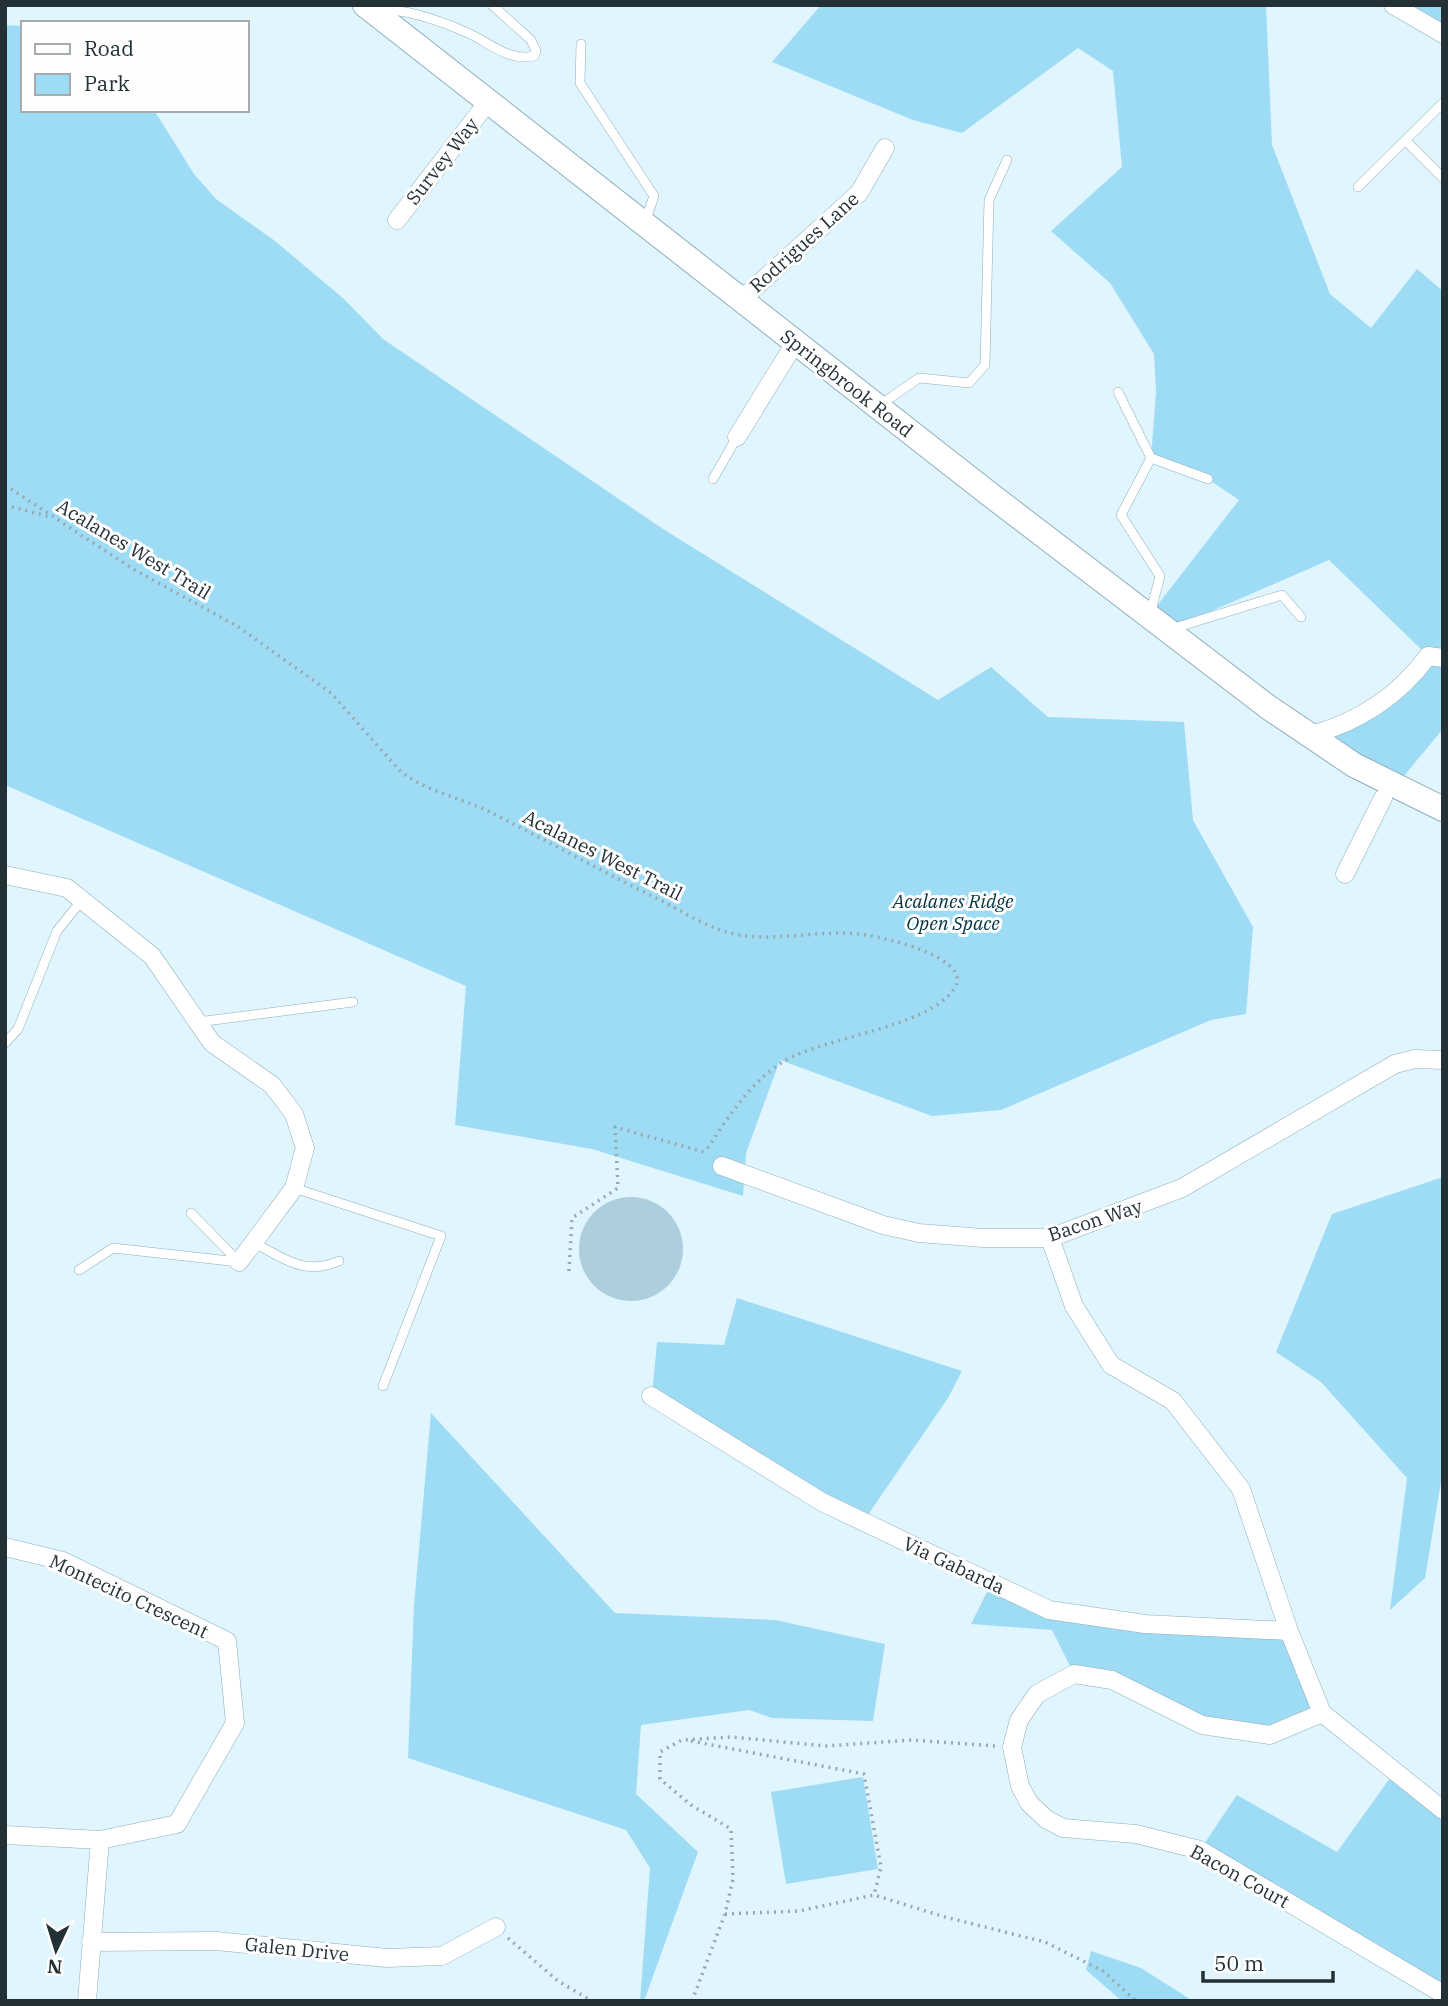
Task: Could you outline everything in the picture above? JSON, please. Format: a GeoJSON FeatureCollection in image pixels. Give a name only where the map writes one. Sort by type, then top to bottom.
{"type":"FeatureCollection","features":[{"type":"Feature","properties":{"kind":"street"},"geometry":{"type":"LineString","coordinates":[[1393,5],[1443,34]]}},
{"type":"Feature","properties":{"kind":"street","name":"Springbrook Road"},"geometry":{"type":"LineString","coordinates":[[369,8],[877,407],[1308,736],[1378,779],[1443,809]]}},
{"type":"Feature","properties":{"kind":"street","name":"Survey Way"},"geometry":{"type":"LineString","coordinates":[[397,220],[487,103]]}},
{"type":"Feature","properties":{"kind":"street","name":"Rodrigues Lane"},"geometry":{"type":"LineString","coordinates":[[742,299],[859,193],[886,148]]}},
{"type":"Feature","properties":{"kind":"street"},"geometry":{"type":"LineString","coordinates":[[737,437],[795,343]]}},
{"type":"Feature","properties":{"kind":"street"},"geometry":{"type":"LineString","coordinates":[[1308,736],[1343,726],[1411,679],[1429,656],[1443,658]]}},
{"type":"Feature","properties":{"kind":"street","name":"Springbrook Road"},"geometry":{"type":"LineString","coordinates":[[1334,753],[1355,777],[1383,798],[1443,822]]}},
{"type":"Feature","properties":{"kind":"street"},"geometry":{"type":"LineString","coordinates":[[1345,874],[1383,798]]}},
{"type":"Feature","properties":{"kind":"street"},"geometry":{"type":"LineString","coordinates":[[5,875],[67,888],[152,956],[212,1043],[272,1085],[294,1114],[305,1148],[294,1188],[239,1262]]}},
{"type":"Feature","properties":{"kind":"street","name":"Bacon Way"},"geometry":{"type":"LineString","coordinates":[[722,1166],[883,1225],[919,1233],[983,1238],[1050,1238],[1182,1188],[1395,1064],[1415,1059],[1443,1060]]}},
{"type":"Feature","properties":{"kind":"street"},"geometry":{"type":"LineString","coordinates":[[1050,1238],[1074,1306],[1111,1365],[1172,1401],[1241,1489],[1289,1630],[1322,1713],[1443,1810]]}},
{"type":"Feature","properties":{"kind":"street","name":"Via Gabarda"},"geometry":{"type":"LineString","coordinates":[[652,1396],[822,1502],[1049,1610],[1145,1624],[1289,1630]]}},
{"type":"Feature","properties":{"kind":"street","name":"Montecito Crescent"},"geometry":{"type":"LineString","coordinates":[[5,1547],[63,1561],[228,1641],[235,1723],[177,1824],[100,1840]]}},
{"type":"Feature","properties":{"kind":"street"},"geometry":{"type":"LineString","coordinates":[[1012,1747],[1019,1720],[1037,1694],[1074,1674],[1112,1680],[1202,1725],[1270,1735],[1322,1713]]}},
{"type":"Feature","properties":{"kind":"street","name":"Bacon Court"},"geometry":{"type":"LineString","coordinates":[[1012,1747],[1020,1786],[1029,1803],[1045,1819],[1063,1828],[1136,1834],[1200,1850],[1443,1994]]}},
{"type":"Feature","properties":{"kind":"street"},"geometry":{"type":"LineString","coordinates":[[5,1835],[100,1840],[87,2001]]}},
{"type":"Feature","properties":{"kind":"street","name":"Galen Drive"},"geometry":{"type":"LineString","coordinates":[[91,1942],[216,1941],[387,1958],[442,1956],[496,1927]]}},
{"type":"Feature","properties":{"kind":"lane"},"geometry":{"type":"LineString","coordinates":[[369,8],[394,9],[467,33],[518,58],[534,56],[535,45],[531,40],[492,5]]}},
{"type":"Feature","properties":{"kind":"lane"},"geometry":{"type":"LineString","coordinates":[[581,44],[580,83],[654,196],[644,223]]}},
{"type":"Feature","properties":{"kind":"lane"},"geometry":{"type":"LineString","coordinates":[[1358,187],[1443,103]]}},
{"type":"Feature","properties":{"kind":"lane"},"geometry":{"type":"LineString","coordinates":[[1406,141],[1443,178]]}},
{"type":"Feature","properties":{"kind":"lane"},"geometry":{"type":"LineString","coordinates":[[877,407],[919,378],[968,383],[985,365],[989,200],[1007,160]]}},
{"type":"Feature","properties":{"kind":"lane"},"geometry":{"type":"LineString","coordinates":[[1118,392],[1151,458],[1208,479]]}},
{"type":"Feature","properties":{"kind":"lane"},"geometry":{"type":"LineString","coordinates":[[713,479],[737,437]]}},
{"type":"Feature","properties":{"kind":"lane"},"geometry":{"type":"LineString","coordinates":[[1151,458],[1121,514],[1160,576],[1158,623],[1282,595],[1301,617]]}},
{"type":"Feature","properties":{"kind":"lane"},"geometry":{"type":"LineString","coordinates":[[5,1043],[18,1029],[57,931],[82,900]]}},
{"type":"Feature","properties":{"kind":"lane"},"geometry":{"type":"LineString","coordinates":[[198,1023],[353,1002]]}},
{"type":"Feature","properties":{"kind":"lane"},"geometry":{"type":"LineString","coordinates":[[294,1188],[441,1236],[383,1386]]}},
{"type":"Feature","properties":{"kind":"lane"},"geometry":{"type":"LineString","coordinates":[[191,1213],[239,1262]]}},
{"type":"Feature","properties":{"kind":"lane"},"geometry":{"type":"LineString","coordinates":[[253,1242],[293,1264],[321,1269],[339,1262]]}},
{"type":"Feature","properties":{"kind":"lane"},"geometry":{"type":"LineString","coordinates":[[79,1270],[113,1248],[239,1262]]}},
{"type":"Feature","properties":{"kind":"path","name":"Acalanes West Trail"},"geometry":{"type":"LineString","coordinates":[[5,485],[133,569],[237,626],[331,693],[401,772],[414,782],[489,812],[711,926],[762,938],[866,935],[919,950],[944,960],[955,970],[957,980],[954,989],[922,1013],[804,1052],[768,1072],[734,1109],[705,1152],[615,1127],[618,1188],[572,1218],[569,1271]]}},
{"type":"Feature","properties":{"kind":"path"},"geometry":{"type":"LineString","coordinates":[[5,505],[52,517]]}},
{"type":"Feature","properties":{"kind":"path"},"geometry":{"type":"LineString","coordinates":[[692,2001],[725,1914],[733,1879],[731,1829],[691,1805],[660,1779],[660,1752],[682,1740],[731,1737],[826,1746],[912,1740],[1012,1747]]}},
{"type":"Feature","properties":{"kind":"path"},"geometry":{"type":"LineString","coordinates":[[682,1740],[864,1774],[881,1867],[874,1895]]}},
{"type":"Feature","properties":{"kind":"path"},"geometry":{"type":"LineString","coordinates":[[725,1914],[799,1911],[874,1895],[945,1917],[1045,1942],[1103,1971],[1136,2001]]}},
{"type":"Feature","properties":{"kind":"path"},"geometry":{"type":"LineString","coordinates":[[496,1927],[558,1981],[592,2001]]}},
{"type":"Feature","properties":{"kind":"green space"},"geometry":{"type":"Polygon","coordinates":[[[821,5],[1266,5],[1272,145],[1330,294],[1371,328],[1417,269],[1443,291],[1443,729],[1398,783],[1331,733],[1428,656],[1329,560],[1168,630],[1149,616],[1239,500],[1208,479],[1151,458],[1156,392],[1154,354],[1110,283],[1051,231],[1122,167],[1113,71],[1078,48],[962,133],[913,120],[772,62],[821,5]]]}},
{"type":"Feature","properties":{"kind":"green space"},"geometry":{"type":"Polygon","coordinates":[[[1393,5],[1443,5],[1443,34],[1393,5]]]}},
{"type":"Feature","properties":{"kind":"green space","name":"Acalanes Ridge Open Space"},"geometry":{"type":"Polygon","coordinates":[[[5,25],[21,26],[21,112],[155,112],[194,174],[216,199],[275,241],[344,299],[383,339],[663,529],[938,700],[991,667],[1048,717],[1184,722],[1193,820],[1253,927],[1246,1014],[1211,1020],[1001,1110],[932,1116],[780,1060],[746,1153],[743,1196],[592,1149],[455,1125],[466,986],[5,785],[5,25]]]}},
{"type":"Feature","properties":{"kind":"green space"},"geometry":{"type":"Polygon","coordinates":[[[1443,1177],[1443,1470],[1425,1578],[1390,1610],[1407,1478],[1321,1382],[1276,1352],[1332,1214],[1443,1177]]]}},
{"type":"Feature","properties":{"kind":"green space"},"geometry":{"type":"Polygon","coordinates":[[[737,1298],[962,1371],[948,1398],[863,1522],[652,1396],[657,1342],[724,1345],[737,1298]]]}},
{"type":"Feature","properties":{"kind":"green space"},"geometry":{"type":"Polygon","coordinates":[[[431,1413],[615,1613],[775,1620],[885,1644],[873,1721],[772,1718],[749,1710],[641,1725],[636,1794],[698,1852],[644,2001],[640,2001],[650,1868],[626,1830],[408,1758],[414,1605],[431,1413]]]}},
{"type":"Feature","properties":{"kind":"green space"},"geometry":{"type":"Polygon","coordinates":[[[992,1582],[1049,1610],[1289,1631],[1322,1713],[1261,1733],[1202,1725],[1074,1674],[1052,1630],[971,1624],[992,1582]]]}},
{"type":"Feature","properties":{"kind":"green space"},"geometry":{"type":"Polygon","coordinates":[[[1395,1771],[1443,1810],[1443,1994],[1200,1850],[1237,1795],[1337,1852],[1395,1771]]]}},
{"type":"Feature","properties":{"kind":"green space"},"geometry":{"type":"Polygon","coordinates":[[[863,1777],[878,1869],[786,1884],[771,1792],[863,1777]]]}},
{"type":"Feature","properties":{"kind":"green space"},"geometry":{"type":"Polygon","coordinates":[[[1091,1951],[1141,1968],[1193,2001],[1122,2001],[1086,1970],[1091,1951]]]}},
{"type":"Feature","properties":{"kind":"building"},"geometry":{"type":"Polygon","coordinates":[[[631,1197],[651,1201],[668,1212],[679,1229],[683,1249],[679,1269],[668,1286],[651,1297],[631,1301],[611,1297],[594,1286],[583,1269],[579,1249],[583,1229],[594,1212],[611,1201],[631,1197]]]}}]}
